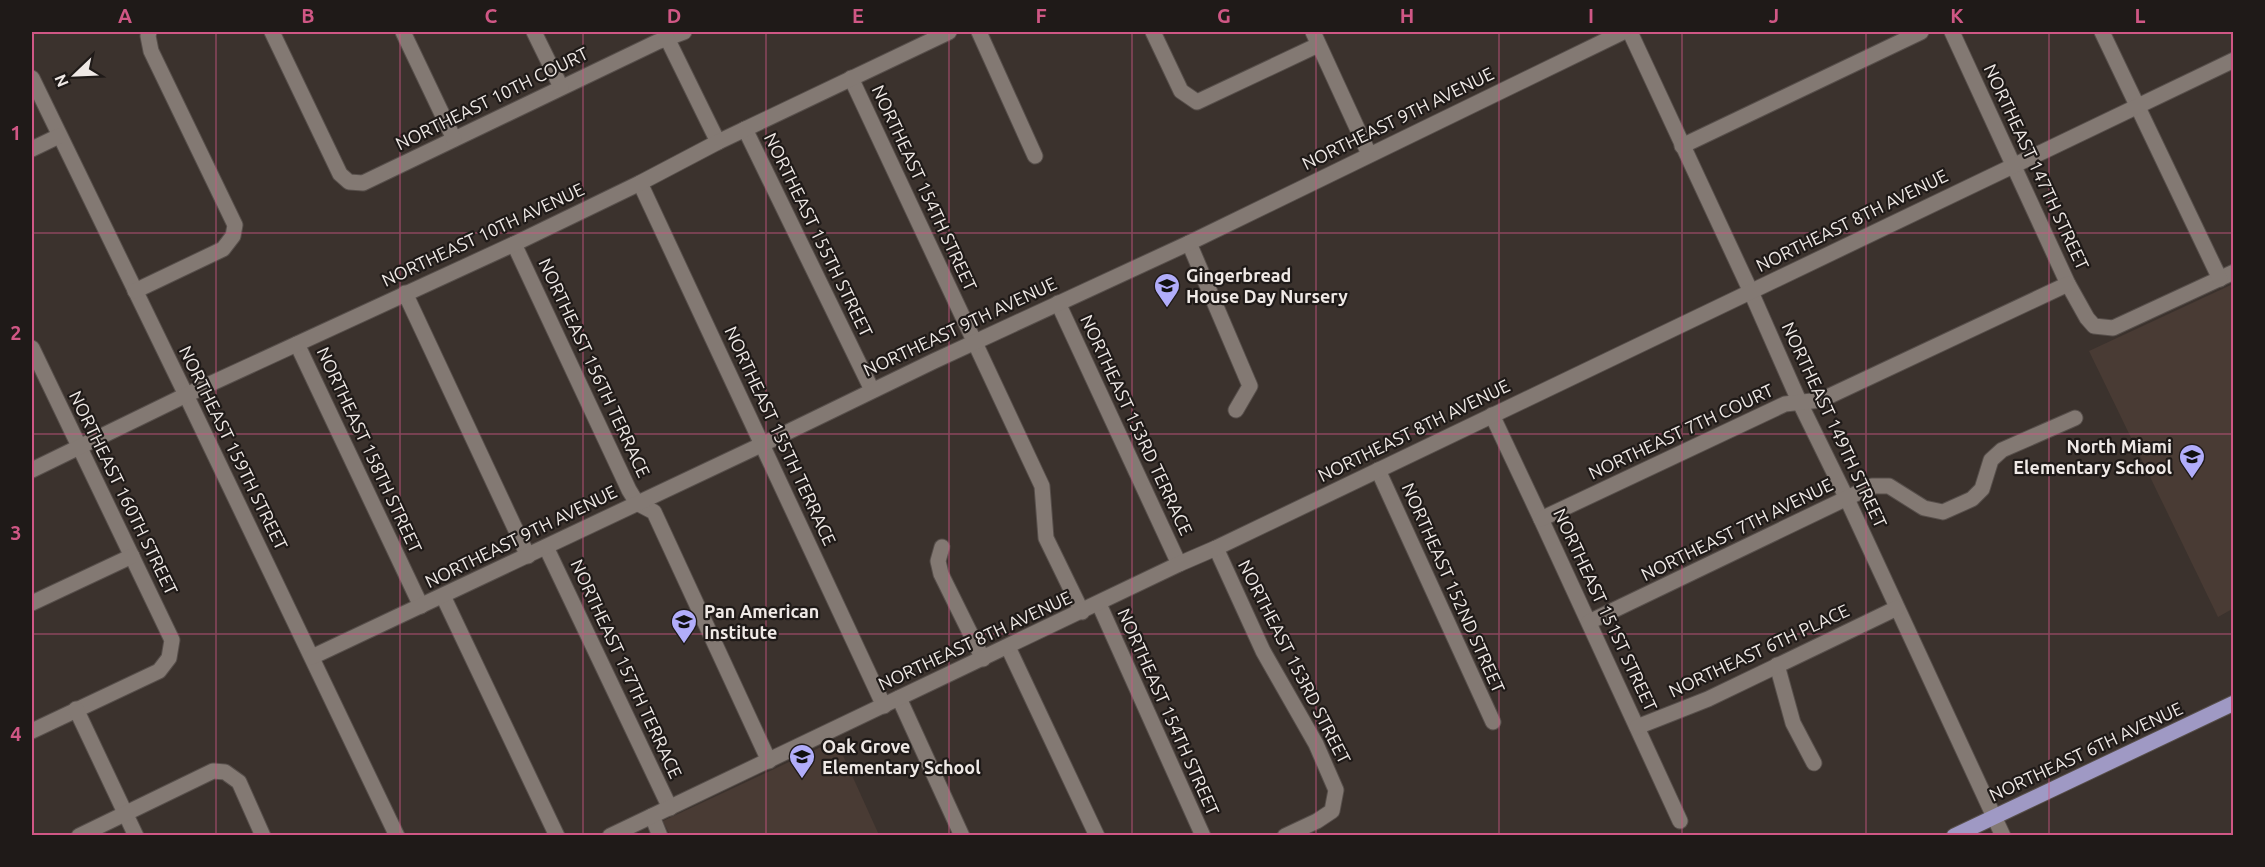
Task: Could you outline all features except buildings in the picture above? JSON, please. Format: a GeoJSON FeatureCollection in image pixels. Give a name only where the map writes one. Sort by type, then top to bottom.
{"type":"FeatureCollection","features":[{"type":"Feature","properties":{"kind":"main road","name":"NORTHEAST 6TH AVENUE"},"geometry":{"type":"LineString","coordinates":[[1954,836],[2234,703]]}},
{"type":"Feature","properties":{"kind":"street"},"geometry":{"type":"LineString","coordinates":[[135,291],[223,249],[233,236],[235,225],[151,51],[149,32]]}},
{"type":"Feature","properties":{"kind":"street","name":"NORTHEAST 10TH COURT"},"geometry":{"type":"LineString","coordinates":[[272,32],[340,174],[349,182],[363,183],[666,35],[684,32]]}},
{"type":"Feature","properties":{"kind":"street"},"geometry":{"type":"LineString","coordinates":[[403,32],[454,138]]}},
{"type":"Feature","properties":{"kind":"street"},"geometry":{"type":"LineString","coordinates":[[534,32],[561,87]]}},
{"type":"Feature","properties":{"kind":"street","name":"NORTHEAST 10TH AVENUE"},"geometry":{"type":"LineString","coordinates":[[32,470],[186,395],[514,244],[718,142],[949,32]]}},
{"type":"Feature","properties":{"kind":"street"},"geometry":{"type":"LineString","coordinates":[[980,32],[1035,156]]}},
{"type":"Feature","properties":{"kind":"street"},"geometry":{"type":"LineString","coordinates":[[1153,32],[1181,92],[1197,102],[1315,38],[1369,154]]}},
{"type":"Feature","properties":{"kind":"street","name":"NORTHEAST 9TH AVENUE"},"geometry":{"type":"LineString","coordinates":[[312,657],[546,548],[872,390],[1189,243],[1623,32]]}},
{"type":"Feature","properties":{"kind":"street","name":"NORTHEAST 149TH STREET"},"geometry":{"type":"LineString","coordinates":[[1630,32],[1799,401],[1847,499],[2003,836]]}},
{"type":"Feature","properties":{"kind":"street"},"geometry":{"type":"LineString","coordinates":[[1682,146],[1921,32]]}},
{"type":"Feature","properties":{"kind":"street","name":"NORTHEAST 147TH STREET"},"geometry":{"type":"LineString","coordinates":[[1952,32],[2068,284],[2094,326],[2113,328],[2227,276]]}},
{"type":"Feature","properties":{"kind":"street"},"geometry":{"type":"LineString","coordinates":[[2102,32],[2137,106],[2227,276]]}},
{"type":"Feature","properties":{"kind":"street"},"geometry":{"type":"LineString","coordinates":[[666,35],[718,142]]}},
{"type":"Feature","properties":{"kind":"street","name":"NORTHEAST 8TH AVENUE"},"geometry":{"type":"LineString","coordinates":[[610,836],[2234,60]]}},
{"type":"Feature","properties":{"kind":"street","name":"NORTHEAST 159TH STREET"},"geometry":{"type":"LineString","coordinates":[[32,78],[397,836]]}},
{"type":"Feature","properties":{"kind":"street","name":"NORTHEAST 154TH STREET"},"geometry":{"type":"LineString","coordinates":[[851,78],[1042,486],[1046,538],[1082,612]]}},
{"type":"Feature","properties":{"kind":"street","name":"NORTHEAST 155TH STREET"},"geometry":{"type":"LineString","coordinates":[[745,129],[872,390]]}},
{"type":"Feature","properties":{"kind":"street"},"geometry":{"type":"LineString","coordinates":[[32,149],[59,135]]}},
{"type":"Feature","properties":{"kind":"street","name":"NORTHEAST 155TH TERRACE"},"geometry":{"type":"LineString","coordinates":[[640,183],[884,706]]}},
{"type":"Feature","properties":{"kind":"street"},"geometry":{"type":"LineString","coordinates":[[1189,243],[1250,386],[1236,410]]}},
{"type":"Feature","properties":{"kind":"street","name":"NORTHEAST 156TH TERRACE"},"geometry":{"type":"LineString","coordinates":[[514,244],[637,503],[654,512],[769,761]]}},
{"type":"Feature","properties":{"kind":"street","name":"NORTHEAST 7TH COURT"},"geometry":{"type":"LineString","coordinates":[[1541,519],[1785,404],[1821,400],[2068,284]]}},
{"type":"Feature","properties":{"kind":"street"},"geometry":{"type":"LineString","coordinates":[[405,293],[528,556]]}},
{"type":"Feature","properties":{"kind":"street","name":"NORTHEAST 153RD TERRACE"},"geometry":{"type":"LineString","coordinates":[[1058,303],[1179,564]]}},
{"type":"Feature","properties":{"kind":"street","name":"NORTHEAST 158TH STREET"},"geometry":{"type":"LineString","coordinates":[[297,344],[421,606]]}},
{"type":"Feature","properties":{"kind":"street","name":"NORTHEAST 160TH STREET"},"geometry":{"type":"LineString","coordinates":[[32,348],[172,640],[170,657],[159,671],[76,709]]}},
{"type":"Feature","properties":{"kind":"street","name":"NORTHEAST 151ST STREET"},"geometry":{"type":"LineString","coordinates":[[1491,415],[1680,821]]}},
{"type":"Feature","properties":{"kind":"street","name":"NORTHEAST 7TH AVENUE"},"geometry":{"type":"LineString","coordinates":[[1589,622],[1872,486],[1889,486],[1924,508],[1942,512],[1972,499],[1982,489],[1991,460],[2002,450],[2075,418]]}},
{"type":"Feature","properties":{"kind":"street","name":"NORTHEAST 152ND STREET"},"geometry":{"type":"LineString","coordinates":[[1378,470],[1492,722]]}},
{"type":"Feature","properties":{"kind":"street"},"geometry":{"type":"LineString","coordinates":[[942,547],[938,561],[941,574],[983,659]]}},
{"type":"Feature","properties":{"kind":"street","name":"NORTHEAST 157TH TERRACE"},"geometry":{"type":"LineString","coordinates":[[546,548],[670,808]]}},
{"type":"Feature","properties":{"kind":"street","name":"NORTHEAST 153RD STREET"},"geometry":{"type":"LineString","coordinates":[[1216,548],[1263,651],[1316,744],[1336,790],[1332,811],[1286,836]]}},
{"type":"Feature","properties":{"kind":"street"},"geometry":{"type":"LineString","coordinates":[[32,603],[132,555]]}},
{"type":"Feature","properties":{"kind":"street"},"geometry":{"type":"LineString","coordinates":[[443,596],[557,836]]}},
{"type":"Feature","properties":{"kind":"street","name":"NORTHEAST 154TH STREET"},"geometry":{"type":"LineString","coordinates":[[1099,604],[1203,836]]}},
{"type":"Feature","properties":{"kind":"street","name":"NORTHEAST 6TH PLACE"},"geometry":{"type":"LineString","coordinates":[[1637,727],[1708,699],[1897,608]]}},
{"type":"Feature","properties":{"kind":"street"},"geometry":{"type":"LineString","coordinates":[[1008,647],[1097,836]]}},
{"type":"Feature","properties":{"kind":"street"},"geometry":{"type":"LineString","coordinates":[[1777,665],[1793,723],[1814,763]]}},
{"type":"Feature","properties":{"kind":"street"},"geometry":{"type":"LineString","coordinates":[[899,699],[962,836]]}},
{"type":"Feature","properties":{"kind":"street"},"geometry":{"type":"LineString","coordinates":[[32,730],[76,709],[136,836]]}},
{"type":"Feature","properties":{"kind":"street"},"geometry":{"type":"LineString","coordinates":[[79,836],[213,771],[225,772],[239,782],[263,836]]}},
{"type":"Feature","properties":{"kind":"street"},"geometry":{"type":"LineString","coordinates":[[651,816],[660,836]]}},
{"type":"Feature","properties":{"kind":"shaded area","name":"North Miami Elementary School"},"geometry":{"type":"Polygon","coordinates":[[[2233,284],[2234,608],[2218,617],[2089,351],[2233,284]]]}},
{"type":"Feature","properties":{"kind":"shaded area","name":"Oak Grove Elementary School"},"geometry":{"type":"Polygon","coordinates":[[[836,740],[879,835],[670,835],[663,821],[836,740]]]}},
{"type":"Feature","properties":{"kind":"place","name":"Gingerbread House Day Nursery"},"geometry":{"type":"Point","coordinates":[1167,309]}},
{"type":"Feature","properties":{"kind":"place","name":"North Miami Elementary School"},"geometry":{"type":"Point","coordinates":[2192,480]}},
{"type":"Feature","properties":{"kind":"place","name":"Pan American Institute"},"geometry":{"type":"Point","coordinates":[684,645]}},
{"type":"Feature","properties":{"kind":"place","name":"Oak Grove Elementary School"},"geometry":{"type":"Point","coordinates":[802,780]}}]}
